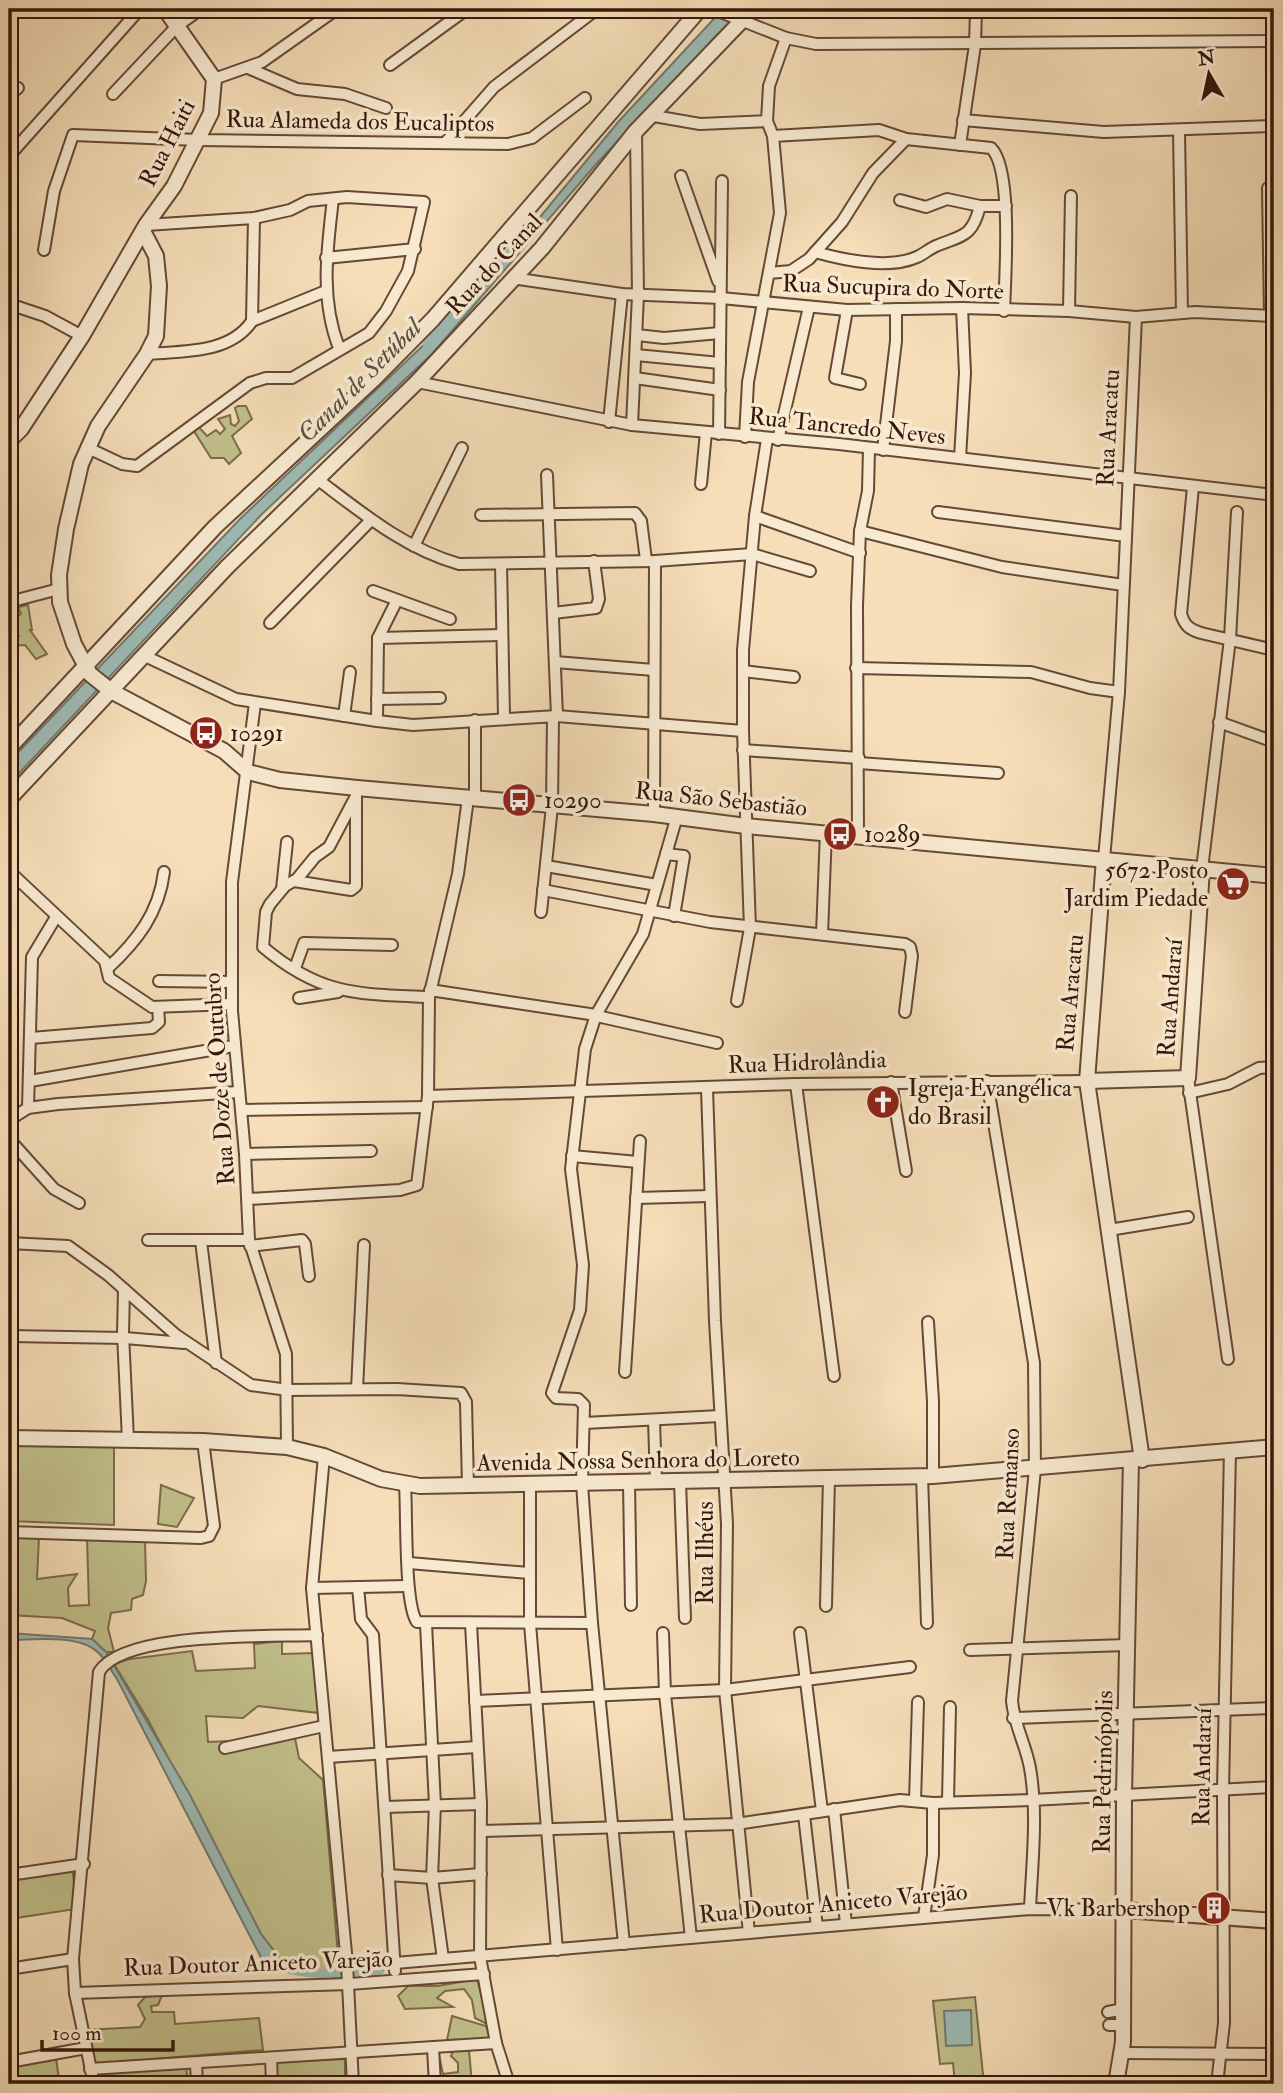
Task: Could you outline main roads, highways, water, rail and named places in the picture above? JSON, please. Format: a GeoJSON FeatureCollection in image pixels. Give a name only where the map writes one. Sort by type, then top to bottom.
{"type":"FeatureCollection","features":[{"type":"Feature","properties":{"kind":"water"},"geometry":{"type":"Polygon","coordinates":[[[723,9],[742,9],[598,162],[432,354],[262,514],[9,784],[9,762],[240,519],[433,336],[522,239],[619,121],[723,9]]]}},
{"type":"Feature","properties":{"kind":"water"},"geometry":{"type":"Polygon","coordinates":[[[9,1633],[92,1639],[106,1652],[189,1793],[261,1934],[285,1965],[267,1969],[117,1679],[103,1658],[92,1648],[74,1641],[9,1640],[9,1633]]]}},
{"type":"Feature","properties":{"kind":"water"},"geometry":{"type":"Polygon","coordinates":[[[971,2010],[972,2045],[946,2046],[944,2011],[971,2010]]]}},
{"type":"Feature","properties":{"kind":"waterway","name":"Canal de Setúbal"},"geometry":{"type":"LineString","coordinates":[[427,344],[526,235]]}},
{"type":"Feature","properties":{"kind":"waterway"},"geometry":{"type":"LineString","coordinates":[[272,1962],[284,1968],[311,1973],[380,1970]]}},
{"type":"Feature","properties":{"kind":"place","name":"10291"},"geometry":{"type":"Point","coordinates":[206,733]}},
{"type":"Feature","properties":{"kind":"place","name":"10290"},"geometry":{"type":"Point","coordinates":[519,800]}},
{"type":"Feature","properties":{"kind":"place","name":"10289"},"geometry":{"type":"Point","coordinates":[840,834]}},
{"type":"Feature","properties":{"kind":"place","name":"5672 Posto Jardim Piedade"},"geometry":{"type":"Point","coordinates":[1233,884]}},
{"type":"Feature","properties":{"kind":"place","name":"Igreja Evangélica do Brasil"},"geometry":{"type":"Point","coordinates":[883,1102]}},
{"type":"Feature","properties":{"kind":"place","name":"Vk Barbershop"},"geometry":{"type":"Point","coordinates":[1214,1908]}}]}
